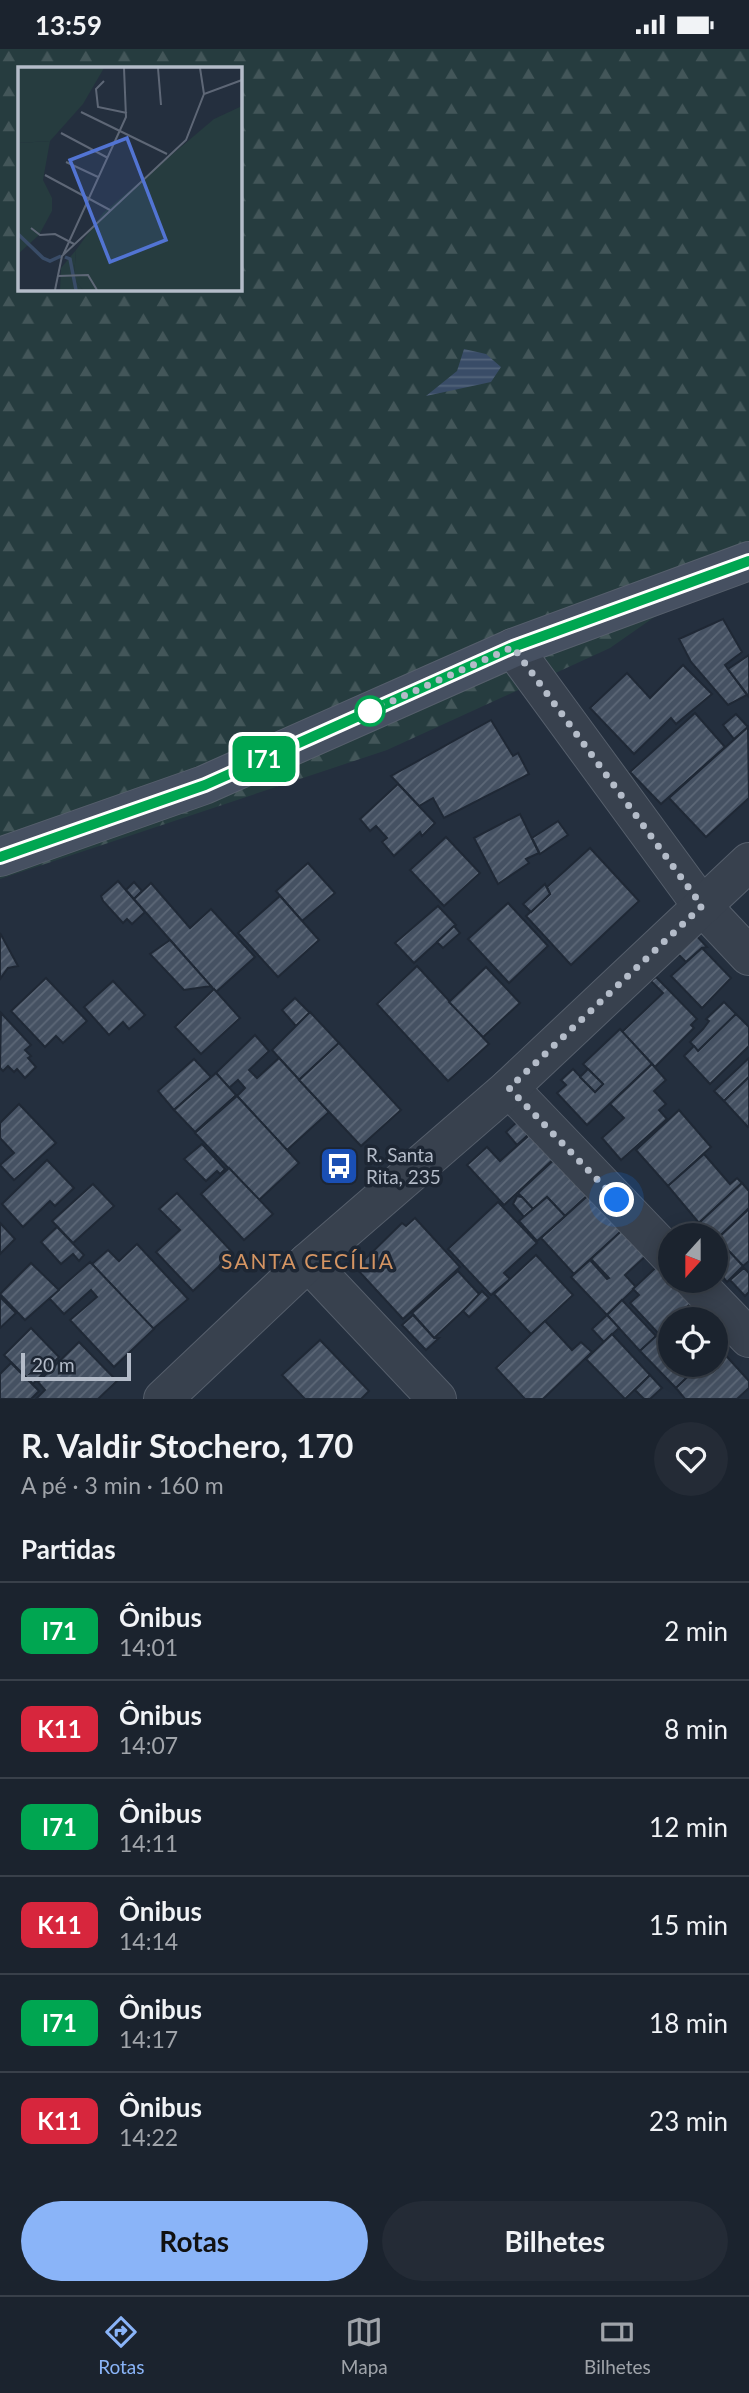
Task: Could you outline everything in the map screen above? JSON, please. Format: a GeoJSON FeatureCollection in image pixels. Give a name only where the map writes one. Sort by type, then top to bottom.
{"type":"FeatureCollection","features":[{"type":"Feature","properties":{"kind":"main road"},"geometry":{"type":"LineString","coordinates":[[0,857],[205,785],[513,647],[749,561]]}},
{"type":"Feature","properties":{"kind":"street"},"geometry":{"type":"LineString","coordinates":[[513,647],[702,906],[749,956]]}},
{"type":"Feature","properties":{"kind":"street"},"geometry":{"type":"LineString","coordinates":[[163,1399],[308,1262],[509,1088],[749,862]]}},
{"type":"Feature","properties":{"kind":"street"},"geometry":{"type":"LineString","coordinates":[[509,1088],[658,1243]]}},
{"type":"Feature","properties":{"kind":"street"},"geometry":{"type":"LineString","coordinates":[[308,1262],[437,1399]]}},
{"type":"Feature","properties":{"kind":"street"},"geometry":{"type":"LineString","coordinates":[[706,1293],[749,1338]]}},
{"type":"Feature","properties":{"kind":"green space"},"geometry":{"type":"Polygon","coordinates":[[[0,49],[749,49],[749,551],[610,648],[387,750],[0,879],[0,49]]]}},
{"type":"Feature","properties":{"kind":"water"},"geometry":{"type":"Polygon","coordinates":[[[464,349],[486,354],[501,367],[491,382],[426,396],[457,371],[464,349]]]}},
{"type":"Feature","properties":{"kind":"building"},"geometry":{"type":"Polygon","coordinates":[[[723,619],[742,652],[725,665],[747,695],[728,705],[691,662],[679,639],[723,619]]]}},
{"type":"Feature","properties":{"kind":"building"},"geometry":{"type":"Polygon","coordinates":[[[749,655],[749,697],[728,669],[749,655]]]}},
{"type":"Feature","properties":{"kind":"building"},"geometry":{"type":"Polygon","coordinates":[[[683,665],[712,694],[676,724],[671,718],[634,754],[590,708],[627,673],[650,698],[683,665]]]}},
{"type":"Feature","properties":{"kind":"building"},"geometry":{"type":"Polygon","coordinates":[[[695,713],[725,747],[661,804],[630,772],[695,713]]]}},
{"type":"Feature","properties":{"kind":"building"},"geometry":{"type":"Polygon","coordinates":[[[736,714],[748,727],[734,739],[723,725],[736,714]]]}},
{"type":"Feature","properties":{"kind":"building"},"geometry":{"type":"Polygon","coordinates":[[[491,720],[513,756],[518,753],[529,774],[444,818],[433,798],[419,806],[391,776],[491,720]]]}},
{"type":"Feature","properties":{"kind":"building"},"geometry":{"type":"Polygon","coordinates":[[[748,727],[749,798],[706,837],[669,798],[748,727]]]}},
{"type":"Feature","properties":{"kind":"building"},"geometry":{"type":"Polygon","coordinates":[[[398,784],[435,823],[422,836],[420,832],[394,856],[382,842],[387,838],[376,826],[370,831],[360,819],[398,784]]]}},
{"type":"Feature","properties":{"kind":"building"},"geometry":{"type":"Polygon","coordinates":[[[520,814],[539,853],[526,859],[529,863],[498,884],[474,838],[520,814]]]}},
{"type":"Feature","properties":{"kind":"building"},"geometry":{"type":"Polygon","coordinates":[[[558,821],[568,835],[540,854],[532,838],[558,821]]]}},
{"type":"Feature","properties":{"kind":"building"},"geometry":{"type":"Polygon","coordinates":[[[446,837],[480,873],[444,906],[410,870],[446,837]]]}},
{"type":"Feature","properties":{"kind":"building"},"geometry":{"type":"Polygon","coordinates":[[[590,848],[639,901],[571,965],[526,916],[550,894],[547,887],[590,848]]]}},
{"type":"Feature","properties":{"kind":"building"},"geometry":{"type":"Polygon","coordinates":[[[308,863],[335,893],[302,921],[276,891],[308,863]]]}},
{"type":"Feature","properties":{"kind":"building"},"geometry":{"type":"Polygon","coordinates":[[[118,881],[145,912],[132,924],[127,919],[123,923],[101,896],[118,881]]]}},
{"type":"Feature","properties":{"kind":"building"},"geometry":{"type":"Polygon","coordinates":[[[134,882],[142,891],[134,899],[126,890],[134,882]]]}},
{"type":"Feature","properties":{"kind":"building"},"geometry":{"type":"Polygon","coordinates":[[[151,883],[190,928],[211,909],[255,957],[216,992],[134,899],[151,883]]]}},
{"type":"Feature","properties":{"kind":"building"},"geometry":{"type":"Polygon","coordinates":[[[545,884],[550,894],[531,912],[523,904],[545,884]]]}},
{"type":"Feature","properties":{"kind":"building"},"geometry":{"type":"Polygon","coordinates":[[[280,896],[319,940],[278,977],[238,933],[280,896]]]}},
{"type":"Feature","properties":{"kind":"building"},"geometry":{"type":"Polygon","coordinates":[[[508,903],[548,946],[509,983],[468,939],[508,903]]]}},
{"type":"Feature","properties":{"kind":"building"},"geometry":{"type":"Polygon","coordinates":[[[438,906],[456,925],[414,963],[395,943],[438,906]]]}},
{"type":"Feature","properties":{"kind":"building"},"geometry":{"type":"Polygon","coordinates":[[[454,926],[460,933],[443,948],[437,942],[454,926]]]}},
{"type":"Feature","properties":{"kind":"building"},"geometry":{"type":"Polygon","coordinates":[[[692,931],[707,947],[686,962],[673,949],[692,931]]]}},
{"type":"Feature","properties":{"kind":"building"},"geometry":{"type":"Polygon","coordinates":[[[0,933],[18,966],[8,968],[0,979],[0,933]]]}},
{"type":"Feature","properties":{"kind":"building"},"geometry":{"type":"Polygon","coordinates":[[[170,940],[211,986],[184,990],[150,954],[170,940]]]}},
{"type":"Feature","properties":{"kind":"building"},"geometry":{"type":"Polygon","coordinates":[[[702,948],[731,978],[702,1008],[671,976],[702,948]]]}},
{"type":"Feature","properties":{"kind":"building"},"geometry":{"type":"Polygon","coordinates":[[[417,966],[489,1044],[448,1081],[377,1004],[417,966]]]}},
{"type":"Feature","properties":{"kind":"building"},"geometry":{"type":"Polygon","coordinates":[[[486,967],[520,1003],[483,1037],[449,1002],[486,967]]]}},
{"type":"Feature","properties":{"kind":"building"},"geometry":{"type":"Polygon","coordinates":[[[656,977],[697,1019],[691,1025],[694,1028],[655,1067],[622,1032],[663,993],[651,981],[656,977]]]}},
{"type":"Feature","properties":{"kind":"building"},"geometry":{"type":"Polygon","coordinates":[[[46,978],[87,1021],[63,1043],[56,1036],[45,1047],[11,1011],[46,978]]]}},
{"type":"Feature","properties":{"kind":"building"},"geometry":{"type":"Polygon","coordinates":[[[113,981],[145,1015],[129,1029],[123,1022],[109,1035],[84,1007],[113,981]]]}},
{"type":"Feature","properties":{"kind":"building"},"geometry":{"type":"Polygon","coordinates":[[[214,989],[240,1018],[201,1054],[175,1027],[214,989]]]}},
{"type":"Feature","properties":{"kind":"building"},"geometry":{"type":"Polygon","coordinates":[[[295,998],[310,1013],[296,1026],[282,1010],[295,998]]]}},
{"type":"Feature","properties":{"kind":"building"},"geometry":{"type":"Polygon","coordinates":[[[724,1002],[736,1014],[698,1051],[690,1042],[709,1021],[706,1019],[724,1002]]]}},
{"type":"Feature","properties":{"kind":"building"},"geometry":{"type":"Polygon","coordinates":[[[310,1012],[339,1043],[299,1080],[272,1050],[310,1012]]]}},
{"type":"Feature","properties":{"kind":"building"},"geometry":{"type":"Polygon","coordinates":[[[1,1013],[31,1045],[25,1050],[36,1067],[25,1078],[17,1069],[14,1072],[8,1066],[3,1071],[0,1068],[1,1013]]]}},
{"type":"Feature","properties":{"kind":"building"},"geometry":{"type":"Polygon","coordinates":[[[736,1014],[749,1027],[749,1046],[710,1084],[684,1056],[694,1046],[698,1051],[736,1014]]]}},
{"type":"Feature","properties":{"kind":"building"},"geometry":{"type":"Polygon","coordinates":[[[620,1029],[652,1064],[587,1125],[557,1093],[566,1085],[561,1080],[573,1069],[595,1092],[603,1084],[583,1064],[620,1029]]]}},
{"type":"Feature","properties":{"kind":"building"},"geometry":{"type":"Polygon","coordinates":[[[255,1035],[269,1051],[249,1070],[257,1078],[279,1058],[329,1112],[287,1150],[237,1096],[245,1088],[238,1080],[229,1088],[216,1073],[255,1035]]]}},
{"type":"Feature","properties":{"kind":"building"},"geometry":{"type":"Polygon","coordinates":[[[339,1043],[401,1110],[361,1146],[299,1080],[339,1043]]]}},
{"type":"Feature","properties":{"kind":"building"},"geometry":{"type":"Polygon","coordinates":[[[749,1058],[749,1077],[724,1101],[714,1091],[749,1058]]]}},
{"type":"Feature","properties":{"kind":"building"},"geometry":{"type":"Polygon","coordinates":[[[194,1059],[211,1077],[174,1110],[158,1091],[194,1059]]]}},
{"type":"Feature","properties":{"kind":"building"},"geometry":{"type":"Polygon","coordinates":[[[652,1064],[666,1080],[654,1091],[666,1104],[659,1110],[667,1119],[621,1160],[602,1138],[624,1118],[610,1104],[652,1064]]]}},
{"type":"Feature","properties":{"kind":"building"},"geometry":{"type":"Polygon","coordinates":[[[588,1069],[603,1084],[595,1092],[580,1077],[588,1069]]]}},
{"type":"Feature","properties":{"kind":"building"},"geometry":{"type":"Polygon","coordinates":[[[216,1073],[236,1095],[195,1132],[174,1110],[216,1073]]]}},
{"type":"Feature","properties":{"kind":"building"},"geometry":{"type":"Polygon","coordinates":[[[749,1077],[749,1126],[748,1127],[724,1101],[749,1077]]]}},
{"type":"Feature","properties":{"kind":"building"},"geometry":{"type":"Polygon","coordinates":[[[237,1096],[299,1163],[259,1200],[195,1133],[237,1096]]]}},
{"type":"Feature","properties":{"kind":"building"},"geometry":{"type":"Polygon","coordinates":[[[19,1104],[56,1143],[14,1180],[0,1165],[14,1153],[0,1138],[0,1123],[19,1104]]]}},
{"type":"Feature","properties":{"kind":"building"},"geometry":{"type":"Polygon","coordinates":[[[679,1110],[711,1147],[668,1186],[636,1150],[679,1110]]]}},
{"type":"Feature","properties":{"kind":"building"},"geometry":{"type":"Polygon","coordinates":[[[519,1120],[530,1133],[517,1145],[506,1132],[519,1120]]]}},
{"type":"Feature","properties":{"kind":"building"},"geometry":{"type":"Polygon","coordinates":[[[535,1130],[558,1155],[504,1205],[467,1165],[487,1147],[500,1161],[535,1130]]]}},
{"type":"Feature","properties":{"kind":"building"},"geometry":{"type":"Polygon","coordinates":[[[202,1144],[225,1169],[220,1174],[217,1171],[206,1181],[184,1159],[202,1144]]]}},
{"type":"Feature","properties":{"kind":"building"},"geometry":{"type":"Polygon","coordinates":[[[704,1154],[730,1184],[737,1178],[742,1183],[699,1223],[668,1186],[704,1154]]]}},
{"type":"Feature","properties":{"kind":"building"},"geometry":{"type":"Polygon","coordinates":[[[557,1157],[591,1192],[565,1216],[547,1197],[533,1209],[518,1193],[557,1157]]]}},
{"type":"Feature","properties":{"kind":"building"},"geometry":{"type":"Polygon","coordinates":[[[47,1160],[74,1188],[55,1206],[50,1201],[23,1227],[2,1204],[47,1160]]]}},
{"type":"Feature","properties":{"kind":"building"},"geometry":{"type":"Polygon","coordinates":[[[229,1168],[273,1214],[244,1240],[201,1194],[229,1168]]]}},
{"type":"Feature","properties":{"kind":"building"},"geometry":{"type":"Polygon","coordinates":[[[742,1183],[749,1191],[749,1208],[728,1228],[728,1223],[699,1223],[742,1183]]]}},
{"type":"Feature","properties":{"kind":"building"},"geometry":{"type":"Polygon","coordinates":[[[93,1184],[114,1206],[73,1243],[52,1221],[93,1184]]]}},
{"type":"Feature","properties":{"kind":"building"},"geometry":{"type":"Polygon","coordinates":[[[593,1191],[626,1227],[574,1274],[541,1238],[593,1191]]]}},
{"type":"Feature","properties":{"kind":"building"},"geometry":{"type":"Polygon","coordinates":[[[177,1193],[233,1253],[193,1291],[156,1252],[180,1230],[159,1209],[177,1193]]]}},
{"type":"Feature","properties":{"kind":"building"},"geometry":{"type":"Polygon","coordinates":[[[517,1196],[522,1197],[533,1209],[524,1217],[513,1204],[517,1196]]]}},
{"type":"Feature","properties":{"kind":"building"},"geometry":{"type":"Polygon","coordinates":[[[547,1197],[565,1216],[537,1241],[519,1221],[547,1197]]]}},
{"type":"Feature","properties":{"kind":"building"},"geometry":{"type":"Polygon","coordinates":[[[498,1202],[537,1243],[504,1273],[510,1279],[491,1295],[448,1249],[498,1202]]]}},
{"type":"Feature","properties":{"kind":"building"},"geometry":{"type":"Polygon","coordinates":[[[749,1209],[749,1261],[743,1266],[728,1250],[728,1229],[749,1209]]]}},
{"type":"Feature","properties":{"kind":"building"},"geometry":{"type":"Polygon","coordinates":[[[415,1218],[460,1267],[403,1319],[356,1268],[402,1223],[406,1226],[415,1218]]]}},
{"type":"Feature","properties":{"kind":"building"},"geometry":{"type":"Polygon","coordinates":[[[632,1221],[649,1253],[625,1275],[636,1287],[607,1315],[571,1277],[590,1260],[607,1279],[609,1278],[591,1259],[632,1221]]]}},
{"type":"Feature","properties":{"kind":"building"},"geometry":{"type":"Polygon","coordinates":[[[0,1223],[15,1239],[0,1254],[0,1223]]]}},
{"type":"Feature","properties":{"kind":"building"},"geometry":{"type":"Polygon","coordinates":[[[57,1227],[84,1255],[79,1261],[73,1254],[61,1264],[41,1242],[57,1227]]]}},
{"type":"Feature","properties":{"kind":"building"},"geometry":{"type":"Polygon","coordinates":[[[137,1244],[188,1299],[153,1329],[92,1264],[108,1250],[119,1261],[137,1244]]]}},
{"type":"Feature","properties":{"kind":"building"},"geometry":{"type":"Polygon","coordinates":[[[728,1250],[743,1266],[728,1281],[728,1250]]]}},
{"type":"Feature","properties":{"kind":"building"},"geometry":{"type":"Polygon","coordinates":[[[536,1255],[573,1295],[531,1334],[494,1294],[536,1255]]]}},
{"type":"Feature","properties":{"kind":"building"},"geometry":{"type":"Polygon","coordinates":[[[90,1262],[154,1329],[114,1367],[70,1320],[97,1297],[91,1290],[64,1314],[49,1298],[90,1262]]]}},
{"type":"Feature","properties":{"kind":"building"},"geometry":{"type":"Polygon","coordinates":[[[31,1263],[59,1290],[25,1320],[0,1294],[31,1263]]]}},
{"type":"Feature","properties":{"kind":"building"},"geometry":{"type":"Polygon","coordinates":[[[658,1265],[658,1293],[702,1294],[688,1307],[658,1307],[658,1333],[630,1303],[639,1295],[633,1289],[658,1265]]]}},
{"type":"Feature","properties":{"kind":"building"},"geometry":{"type":"Polygon","coordinates":[[[744,1268],[749,1273],[749,1292],[745,1296],[730,1280],[744,1268]]]}},
{"type":"Feature","properties":{"kind":"building"},"geometry":{"type":"Polygon","coordinates":[[[458,1271],[480,1295],[434,1338],[412,1313],[458,1271]]]}},
{"type":"Feature","properties":{"kind":"building"},"geometry":{"type":"Polygon","coordinates":[[[482,1291],[489,1298],[469,1317],[463,1311],[482,1291]]]}},
{"type":"Feature","properties":{"kind":"building"},"geometry":{"type":"Polygon","coordinates":[[[0,1297],[16,1313],[0,1328],[0,1297]]]}},
{"type":"Feature","properties":{"kind":"building"},"geometry":{"type":"Polygon","coordinates":[[[698,1297],[707,1307],[687,1307],[698,1297]]]}},
{"type":"Feature","properties":{"kind":"building"},"geometry":{"type":"Polygon","coordinates":[[[622,1300],[656,1336],[640,1351],[607,1315],[622,1300]]]}},
{"type":"Feature","properties":{"kind":"building"},"geometry":{"type":"Polygon","coordinates":[[[413,1315],[434,1338],[439,1338],[426,1350],[402,1325],[413,1315]]]}},
{"type":"Feature","properties":{"kind":"building"},"geometry":{"type":"Polygon","coordinates":[[[607,1315],[619,1328],[604,1342],[592,1329],[607,1315]]]}},
{"type":"Feature","properties":{"kind":"building"},"geometry":{"type":"Polygon","coordinates":[[[545,1321],[572,1350],[581,1342],[592,1352],[543,1399],[525,1399],[496,1368],[545,1321]]]}},
{"type":"Feature","properties":{"kind":"building"},"geometry":{"type":"Polygon","coordinates":[[[31,1328],[59,1357],[33,1384],[4,1355],[31,1328]]]}},
{"type":"Feature","properties":{"kind":"building"},"geometry":{"type":"Polygon","coordinates":[[[612,1334],[650,1375],[625,1399],[586,1359],[612,1334]]]}},
{"type":"Feature","properties":{"kind":"building"},"geometry":{"type":"Polygon","coordinates":[[[658,1334],[658,1370],[640,1351],[658,1334]]]}},
{"type":"Feature","properties":{"kind":"building"},"geometry":{"type":"Polygon","coordinates":[[[320,1340],[369,1391],[361,1399],[305,1399],[282,1375],[320,1340]]]}},
{"type":"Feature","properties":{"kind":"building"},"geometry":{"type":"Polygon","coordinates":[[[79,1342],[117,1381],[98,1399],[36,1399],[45,1390],[38,1382],[79,1342]]]}},
{"type":"Feature","properties":{"kind":"building"},"geometry":{"type":"Polygon","coordinates":[[[728,1358],[749,1381],[749,1388],[737,1399],[685,1399],[676,1388],[687,1377],[728,1377],[728,1358]]]}},
{"type":"Feature","properties":{"kind":"building"},"geometry":{"type":"Polygon","coordinates":[[[11,1363],[39,1391],[31,1399],[0,1399],[0,1374],[11,1363]]]}},
{"type":"Feature","properties":{"kind":"building"},"geometry":{"type":"Polygon","coordinates":[[[650,1375],[662,1388],[650,1399],[644,1399],[635,1390],[650,1375]]]}},
{"type":"Feature","properties":{"kind":"building"},"geometry":{"type":"Polygon","coordinates":[[[665,1377],[687,1377],[676,1388],[665,1377]]]}},
{"type":"Feature","properties":{"kind":"bus line","name":"I71"},"geometry":{"type":"LineString","coordinates":[[0,857],[205,785],[513,647],[749,561]]}},
{"type":"Feature","properties":{"kind":"place","name":"R. Santa Rita, 235"},"geometry":{"type":"Point","coordinates":[339,1166]}},
{"type":"Feature","properties":{"kind":"district","name":"SANTA CECÍLIA"},"geometry":{"type":"Point","coordinates":[308,1262]}},
{"type":"Feature","properties":{"kind":"route"},"geometry":{"type":"LineString","coordinates":[[370,711],[513,647],[702,906],[509,1088],[617,1200]]}}]}
